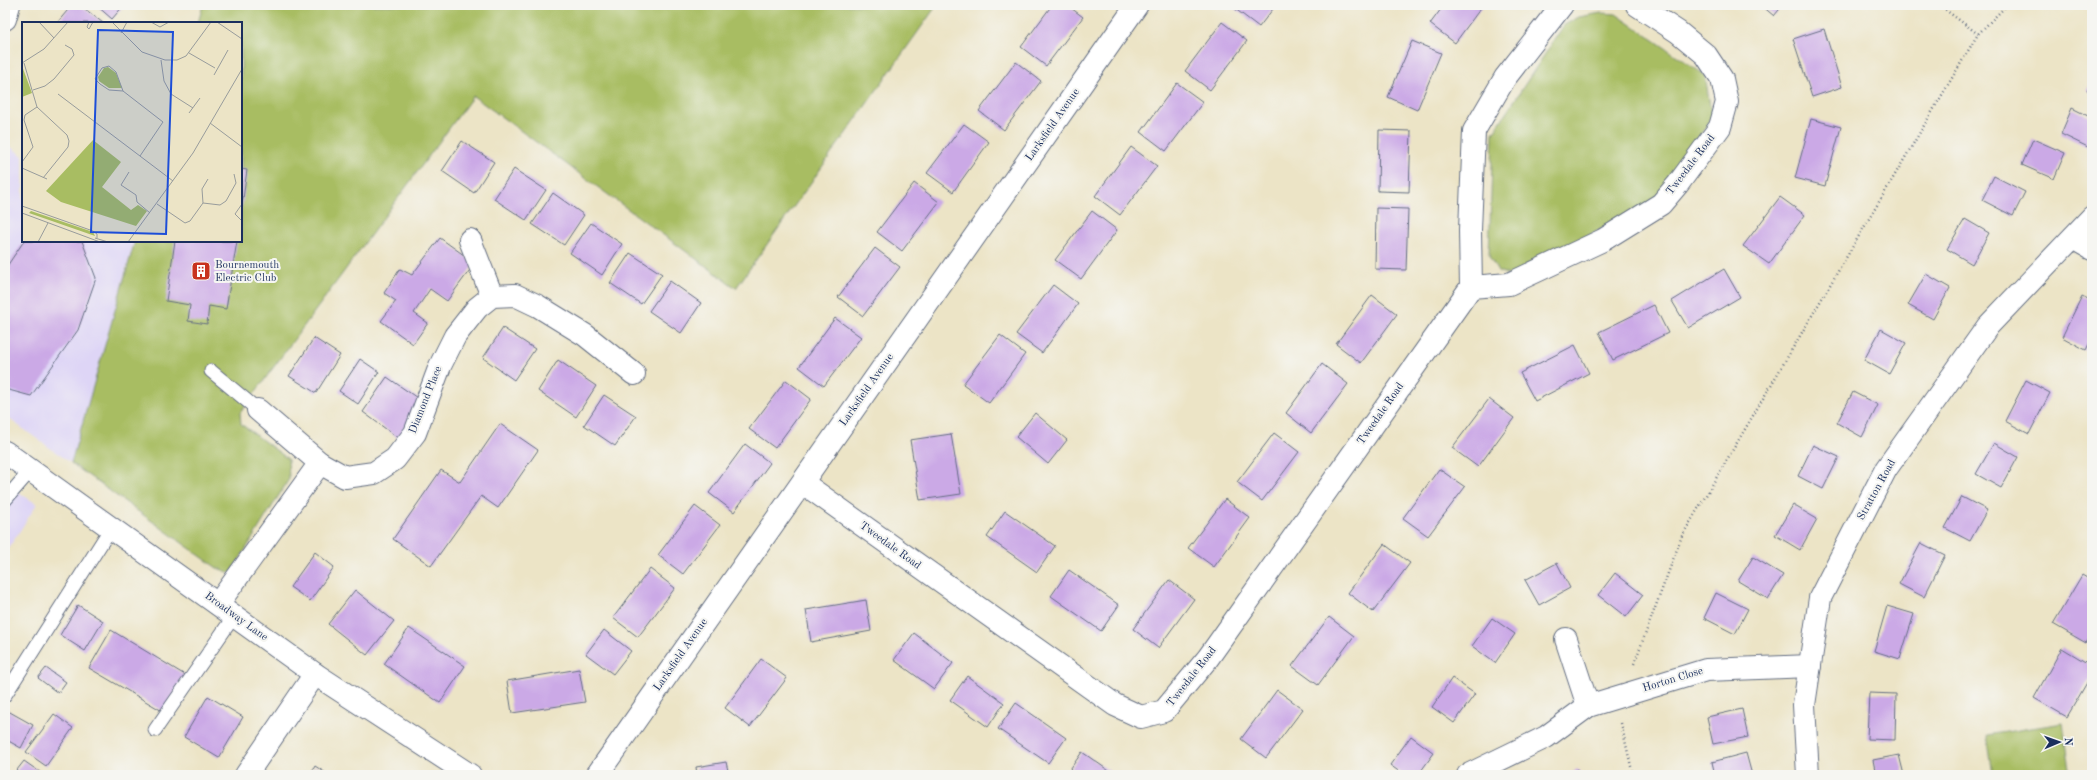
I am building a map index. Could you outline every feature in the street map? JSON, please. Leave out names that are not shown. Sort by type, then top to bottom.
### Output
[{"type":"street","points":[[5,19],[10,5]]},
{"type":"street","name":"Larksfield Avenue","points":[[597,775],[1137,5]]},
{"type":"street","points":[[1471,287],[1470,230],[1474,132],[1505,78],[1562,5]]},
{"type":"street","name":"Tweedale Road","points":[[803,483],[1115,705],[1141,717],[1164,711],[1208,658],[1471,287],[1509,284],[1603,240],[1661,204],[1678,184],[1720,127],[1726,102],[1722,79],[1706,55],[1678,32],[1637,5]]},
{"type":"street","name":"Stratton Road","points":[[1808,775],[1804,705],[1820,598],[1886,469],[1988,326],[2092,217]]},
{"type":"street","points":[[2073,238],[2092,249]]},
{"type":"street","points":[[470,240],[492,296],[516,295],[538,306],[585,335],[634,374]]},
{"type":"street","name":"Diamond Place","points":[[258,410],[320,463],[346,476],[374,473],[395,459],[415,432],[440,366],[455,336],[477,308],[492,296]]},
{"type":"street","name":"Broadway Lane","points":[[5,452],[315,674],[470,775]]},
{"type":"street","points":[[226,610],[320,463]]},
{"type":"street","points":[[1566,639],[1588,706]]},
{"type":"street","name":"Horton Close","points":[[1468,775],[1546,737],[1588,706],[1706,670],[1810,666]]},
{"type":"street","points":[[246,775],[315,674]]},
{"type":"lane","points":[[211,371],[258,410]]},
{"type":"lane","points":[[5,500],[30,471]]},
{"type":"lane","points":[[5,695],[111,528]]},
{"type":"lane","points":[[155,730],[226,610]]},
{"type":"path","points":[[1939,5],[1978,34]]},
{"type":"path","points":[[1633,775],[1615,698],[1638,656],[1682,536],[1978,34],[2007,5]]},
{"type":"shaded area","points":[[5,143],[22,155],[22,242],[134,242],[71,463],[5,416]]},
{"type":"shaded area","points":[[5,484],[37,504],[5,554]]},
{"type":"green space","points":[[203,5],[937,5],[736,288],[473,96],[240,413],[241,424],[288,459],[289,479],[231,573],[217,568],[71,463],[135,242],[242,242],[242,22],[198,22]]},
{"type":"green space","points":[[1601,13],[1616,14],[1705,75],[1712,118],[1655,201],[1512,276],[1498,271],[1489,256],[1493,133],[1564,25],[1579,17]]},
{"type":"green space","points":[[2063,723],[2071,775],[1993,775],[1987,735]]},
{"type":"building","points":[[72,5],[80,5],[102,22],[58,22]]},
{"type":"building","points":[[96,5],[124,5],[112,19]]},
{"type":"building","points":[[1052,5],[1067,5],[1083,17],[1046,66],[1021,47]]},
{"type":"building","points":[[1237,5],[1276,5],[1259,27],[1234,8]]},
{"type":"building","points":[[1444,5],[1483,5],[1455,43],[1430,24]]},
{"type":"building","points":[[1761,5],[1783,5],[1774,16]]},
{"type":"building","points":[[1222,22],[1247,41],[1210,90],[1185,71]]},
{"type":"building","points":[[1824,29],[1842,87],[1812,97],[1793,39]]},
{"type":"building","points":[[1412,41],[1441,53],[1417,110],[1388,97]]},
{"type":"building","points":[[1016,62],[1041,81],[1004,130],[979,111]]},
{"type":"building","points":[[2092,82],[2092,94],[2087,90]]},
{"type":"building","points":[[1177,83],[1203,102],[1166,151],[1141,132]]},
{"type":"building","points":[[2072,108],[2092,118],[2092,149],[2061,134]]},
{"type":"building","points":[[1811,119],[1841,127],[1825,186],[1795,178]]},
{"type":"building","points":[[964,124],[989,142],[953,192],[927,173]]},
{"type":"building","points":[[1379,130],[1411,131],[1409,192],[1378,191]]},
{"type":"building","points":[[2033,139],[2065,153],[2054,179],[2022,165]]},
{"type":"building","points":[[462,141],[494,162],[474,193],[442,171]]},
{"type":"building","points":[[1131,147],[1157,166],[1120,215],[1095,196]]},
{"type":"building","points":[[242,169],[247,170],[242,206]]},
{"type":"building","points":[[514,169],[546,190],[526,220],[494,199]]},
{"type":"building","points":[[1994,176],[2025,192],[2013,216],[1982,200]]},
{"type":"building","points":[[914,183],[939,202],[902,251],[877,232]]},
{"type":"building","points":[[553,193],[584,215],[564,245],[532,224]]},
{"type":"building","points":[[1780,197],[1805,215],[1769,264],[1743,246]]},
{"type":"building","points":[[1376,208],[1408,209],[1406,270],[1375,269]]},
{"type":"building","points":[[1092,211],[1117,230],[1081,279],[1055,260]]},
{"type":"building","points":[[1965,219],[1989,233],[1972,264],[1947,249]]},
{"type":"building","points":[[591,223],[622,244],[602,275],[570,253]]},
{"type":"building","points":[[440,238],[475,263],[447,301],[430,289],[414,313],[428,323],[413,344],[381,321],[396,301],[384,293],[400,269],[412,275]]},
{"type":"building","points":[[23,242],[82,242],[96,278],[78,330],[31,396],[5,389],[5,269]]},
{"type":"building","name":"Bournemouth Electric Club","points":[[175,242],[237,242],[226,309],[209,306],[207,324],[188,321],[190,305],[166,301]]},
{"type":"building","points":[[875,248],[900,267],[863,316],[838,297]]},
{"type":"building","points":[[630,253],[662,274],[641,304],[610,283]]},
{"type":"building","points":[[1724,269],[1740,297],[1688,328],[1672,301]]},
{"type":"building","points":[[1926,274],[1950,288],[1933,319],[1908,305]]},
{"type":"building","points":[[670,281],[701,303],[681,333],[649,311]]},
{"type":"building","points":[[1053,285],[1078,304],[1042,353],[1016,334]]},
{"type":"building","points":[[1372,295],[1397,314],[1361,363],[1336,344]]},
{"type":"building","points":[[2082,296],[2092,301],[2092,338],[2086,350],[2062,337]]},
{"type":"building","points":[[1654,305],[1668,333],[1613,360],[1599,332]]},
{"type":"building","points":[[835,318],[861,337],[824,386],[799,367]]},
{"type":"building","points":[[503,328],[535,349],[514,380],[483,358]]},
{"type":"building","points":[[1881,329],[1906,343],[1889,374],[1864,360]]},
{"type":"building","points":[[1000,335],[1025,354],[989,403],[963,384]]},
{"type":"building","points":[[314,338],[340,355],[316,393],[289,376]]},
{"type":"building","points":[[1575,345],[1589,373],[1535,401],[1520,373]]},
{"type":"building","points":[[360,359],[379,372],[358,404],[339,391]]},
{"type":"building","points":[[558,360],[596,386],[576,417],[538,391]]},
{"type":"building","points":[[1322,364],[1348,384],[1311,433],[1286,413]]},
{"type":"building","points":[[387,377],[423,402],[398,438],[363,412]]},
{"type":"building","points":[[786,380],[811,399],[775,448],[749,429]]},
{"type":"building","points":[[2026,380],[2050,393],[2029,434],[2005,421]]},
{"type":"building","points":[[1853,392],[1878,405],[1862,437],[1837,423]]},
{"type":"building","points":[[604,395],[636,416],[615,446],[584,425]]},
{"type":"building","points":[[1489,399],[1514,418],[1478,467],[1452,448]]},
{"type":"building","points":[[1035,413],[1067,440],[1048,464],[1016,437]]},
{"type":"building","points":[[500,424],[538,450],[498,508],[481,496],[431,566],[393,539],[441,470],[460,482]]},
{"type":"building","points":[[1274,433],[1299,452],[1262,501],[1237,482]]},
{"type":"building","points":[[951,434],[961,494],[920,500],[910,440]]},
{"type":"building","points":[[1994,443],[2018,457],[2001,488],[1976,474]]},
{"type":"building","points":[[745,444],[770,463],[734,512],[709,493]]},
{"type":"building","points":[[1813,445],[1839,457],[1823,489],[1798,476]]},
{"type":"building","points":[[1439,469],[1465,487],[1428,536],[1403,518]]},
{"type":"building","points":[[1962,497],[1987,510],[1970,541],[1945,528]]},
{"type":"building","points":[[1225,499],[1250,518],[1214,567],[1188,548]]},
{"type":"building","points":[[1793,505],[1817,519],[1800,550],[1775,535]]},
{"type":"building","points":[[695,506],[720,525],[683,574],[658,555]]},
{"type":"building","points":[[1005,511],[1055,546],[1037,572],[987,537]]},
{"type":"building","points":[[1921,543],[1945,555],[1924,597],[1899,584]]},
{"type":"building","points":[[1384,544],[1410,563],[1373,612],[1348,593]]},
{"type":"building","points":[[315,552],[334,567],[310,601],[290,587]]},
{"type":"building","points":[[1753,557],[1783,575],[1768,599],[1738,581]]},
{"type":"building","points":[[1557,563],[1570,588],[1539,605],[1525,580]]},
{"type":"building","points":[[650,569],[675,588],[638,637],[613,618]]},
{"type":"building","points":[[1069,570],[1119,605],[1101,631],[1051,596]]},
{"type":"building","points":[[1615,573],[1643,595],[1626,617],[1598,595]]},
{"type":"building","points":[[2082,575],[2092,581],[2092,634],[2086,643],[2053,624]]},
{"type":"building","points":[[1169,580],[1194,599],[1158,648],[1133,629]]},
{"type":"building","points":[[355,590],[394,621],[367,655],[328,624]]},
{"type":"building","points":[[1716,593],[1748,609],[1735,634],[1704,618]]},
{"type":"building","points":[[866,600],[871,631],[811,642],[806,610]]},
{"type":"building","points":[[78,605],[103,621],[85,651],[60,635]]},
{"type":"building","points":[[1887,606],[1914,614],[1900,659],[1874,651]]},
{"type":"building","points":[[1329,617],[1354,636],[1318,685],[1292,666]]},
{"type":"building","points":[[1492,618],[1515,634],[1495,663],[1472,646]]},
{"type":"building","points":[[409,628],[465,666],[440,703],[384,664]]},
{"type":"building","points":[[111,630],[185,675],[164,712],[89,668]]},
{"type":"building","points":[[604,630],[631,651],[613,674],[586,654]]},
{"type":"building","points":[[914,633],[953,663],[934,689],[894,660]]},
{"type":"building","points":[[2062,648],[2092,666],[2092,674],[2067,717],[2034,698]]},
{"type":"building","points":[[761,659],[787,678],[750,727],[725,708]]},
{"type":"building","points":[[46,668],[66,682],[58,693],[38,678]]},
{"type":"building","points":[[579,669],[585,702],[512,713],[507,681]]},
{"type":"building","points":[[967,676],[1004,703],[988,727],[950,700]]},
{"type":"building","points":[[1452,678],[1475,694],[1454,723],[1432,707]]},
{"type":"building","points":[[1277,690],[1303,709],[1266,758],[1241,739]]},
{"type":"building","points":[[1869,693],[1896,694],[1895,740],[1867,739]]},
{"type":"building","points":[[208,696],[243,717],[219,758],[184,737]]},
{"type":"building","points":[[1016,703],[1066,738],[1048,763],[998,729]]},
{"type":"building","points":[[1742,709],[1748,737],[1713,744],[1707,717]]},
{"type":"building","points":[[8,711],[33,725],[21,748],[5,739],[5,716]]},
{"type":"building","points":[[54,714],[73,728],[46,766],[26,752]]},
{"type":"building","points":[[1411,736],[1434,753],[1418,775],[1404,775],[1390,765]]},
{"type":"building","points":[[1082,752],[1115,775],[1066,775]]},
{"type":"building","points":[[1746,753],[1752,775],[1715,775],[1712,762]]},
{"type":"building","points":[[1899,755],[1904,775],[1876,775],[1873,760]]},
{"type":"building","points":[[24,761],[44,775],[13,775]]},
{"type":"building","points":[[726,762],[729,775],[697,775],[696,767]]},
{"type":"building","points":[[315,766],[329,775],[310,775]]},
{"type":"building","points":[[1577,769],[1582,775],[1570,775]]},
{"type":"place","name":"Bournemouth Electric Club","points":[[201,271]]}]
